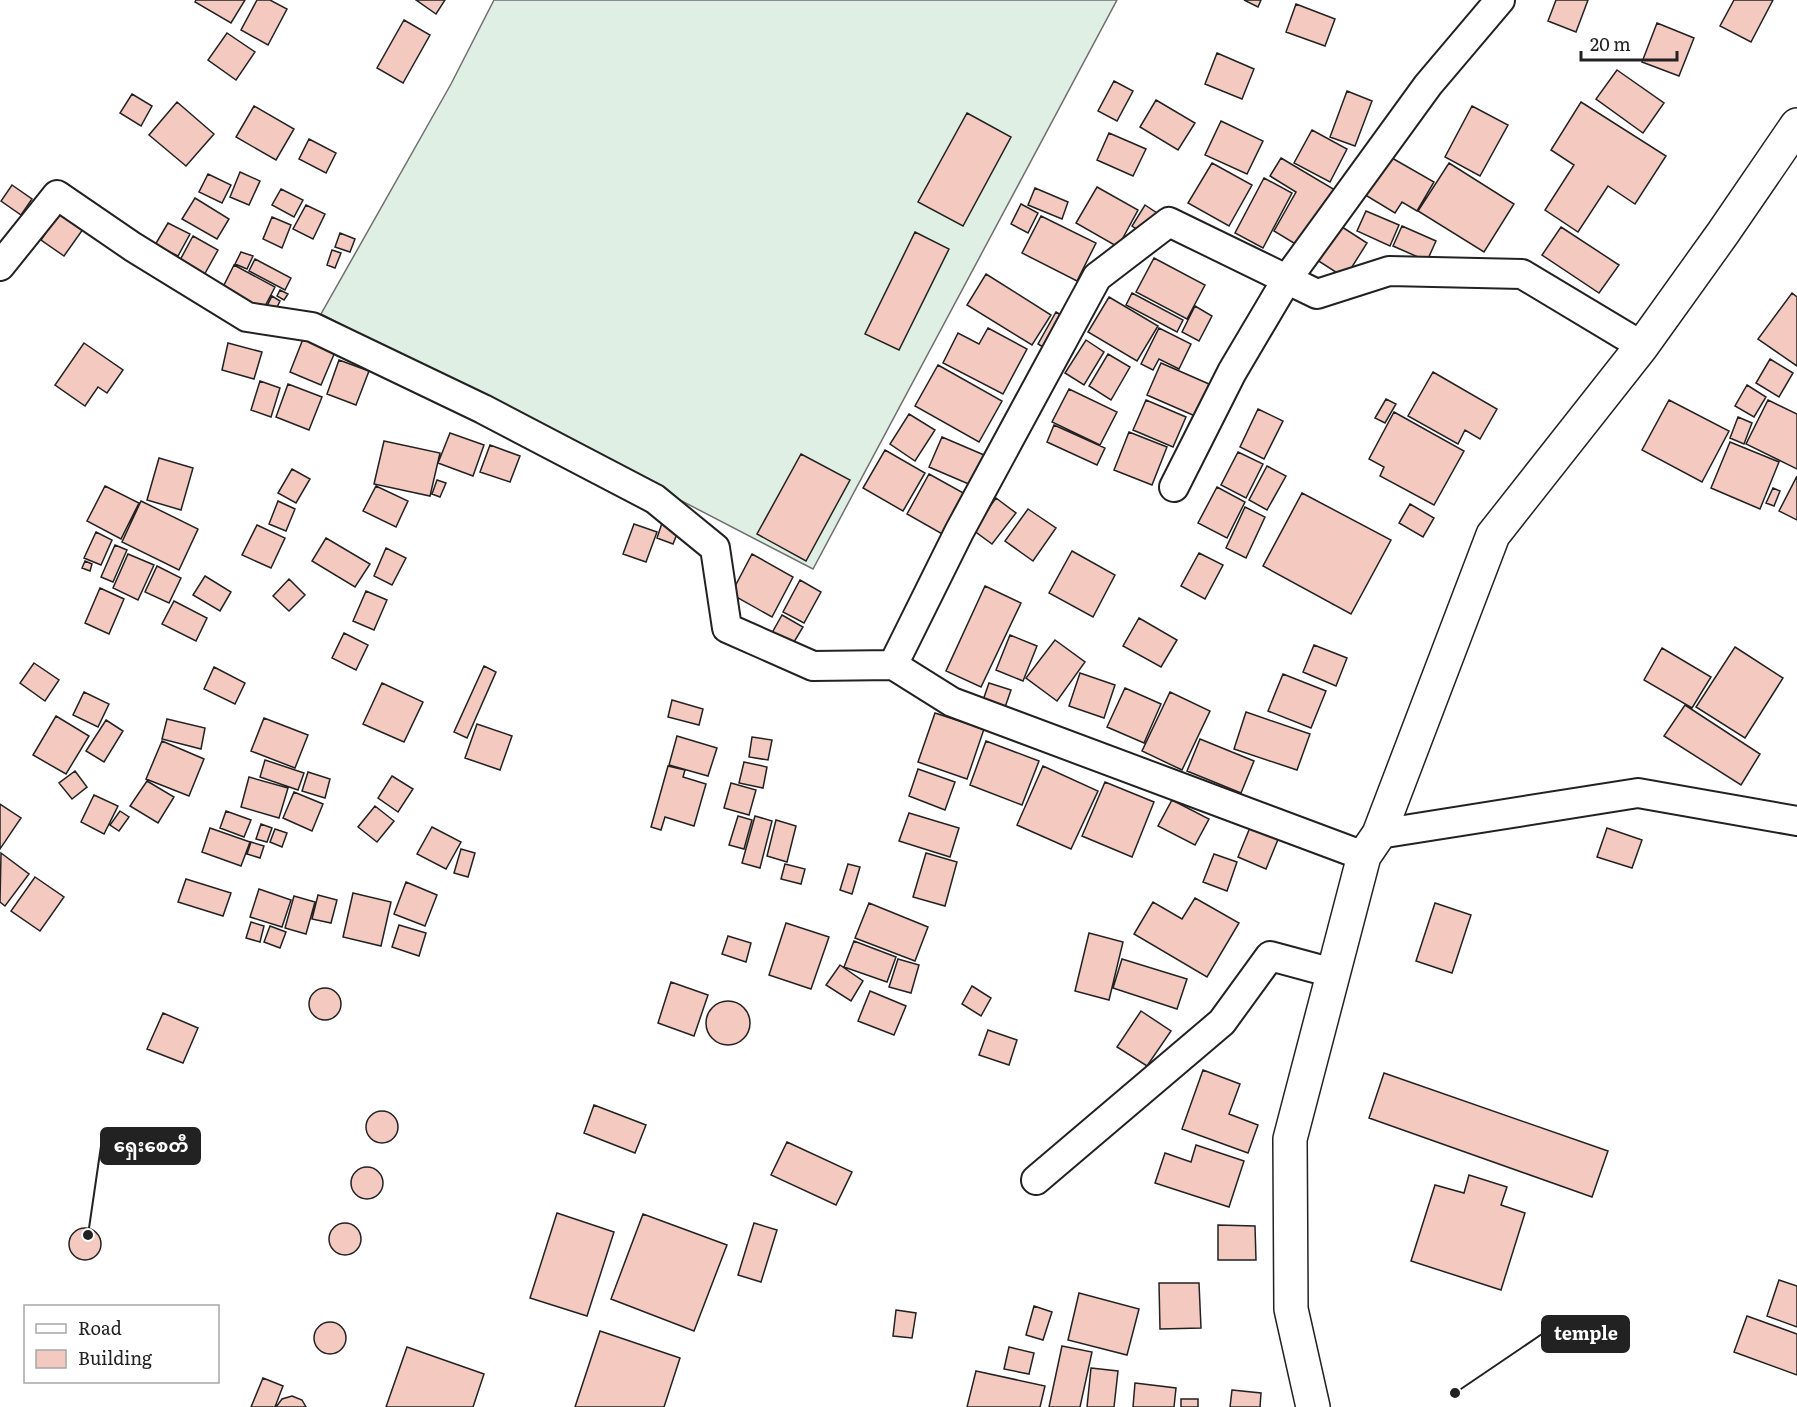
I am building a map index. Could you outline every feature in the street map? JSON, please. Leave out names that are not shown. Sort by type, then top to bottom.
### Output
[{"type":"street","points":[[1174,487],[1232,372],[1287,279],[1428,85],[1500,0]]},
{"type":"street","points":[[1313,1407],[1291,1309],[1290,1139],[1333,973],[1371,845],[1493,535],[1642,346],[1724,233],[1797,124]]},
{"type":"street","points":[[0,266],[57,195],[133,247],[247,317],[312,327],[483,410],[655,499],[715,548],[727,628],[813,666],[893,665],[952,702],[1371,845],[1638,793],[1797,821]]},
{"type":"street","points":[[893,665],[959,532],[1098,277],[1168,222],[1317,294],[1389,271],[1522,274],[1642,346]]},
{"type":"street","points":[[1036,1180],[1222,1022],[1270,956],[1333,973]]},
{"type":"green space","points":[[494,0],[1117,0],[813,569],[321,314],[451,84]]},
{"type":"building","points":[[196,0],[245,0],[231,23],[195,2]]},
{"type":"building","points":[[257,0],[270,0],[287,9],[268,45],[241,30]]},
{"type":"building","points":[[416,0],[445,0],[436,14]]},
{"type":"building","points":[[1244,0],[1261,0],[1258,7]]},
{"type":"building","points":[[1556,0],[1588,0],[1576,32],[1548,21]]},
{"type":"building","points":[[1734,0],[1773,0],[1751,42],[1720,26]]},
{"type":"building","points":[[1296,4],[1335,19],[1325,46],[1286,32]]},
{"type":"building","points":[[404,20],[430,35],[403,83],[377,68]]},
{"type":"building","points":[[1657,23],[1694,38],[1679,76],[1642,62]]},
{"type":"building","points":[[227,33],[255,52],[236,80],[208,60]]},
{"type":"building","points":[[1217,53],[1254,69],[1242,99],[1205,84]]},
{"type":"building","points":[[1617,70],[1664,103],[1643,133],[1596,99]]},
{"type":"building","points":[[1114,81],[1133,91],[1117,121],[1098,111]]},
{"type":"building","points":[[1347,91],[1372,101],[1355,146],[1330,137]]},
{"type":"building","points":[[132,94],[152,106],[141,126],[120,113]]},
{"type":"building","points":[[1156,100],[1195,123],[1178,150],[1140,127]]},
{"type":"building","points":[[177,102],[214,134],[186,166],[149,135]]},
{"type":"building","points":[[1581,102],[1666,156],[1635,204],[1608,186],[1578,232],[1545,210],[1574,165],[1551,150]]},
{"type":"building","points":[[254,106],[294,129],[276,160],[236,137]]},
{"type":"building","points":[[1472,106],[1508,125],[1480,176],[1445,157]]},
{"type":"building","points":[[967,113],[1011,137],[963,226],[918,202]]},
{"type":"building","points":[[1221,121],[1263,141],[1247,174],[1205,155]]},
{"type":"building","points":[[1312,130],[1347,149],[1330,182],[1294,163]]},
{"type":"building","points":[[1109,133],[1146,149],[1133,176],[1097,160]]},
{"type":"building","points":[[309,139],[336,153],[326,173],[299,159]]},
{"type":"building","points":[[1385,154],[1434,182],[1417,211],[1402,202],[1395,213],[1362,193]]},
{"type":"building","points":[[1281,158],[1335,190],[1302,248],[1274,231],[1296,192],[1270,176]]},
{"type":"building","points":[[1212,163],[1252,185],[1229,226],[1188,203]]},
{"type":"building","points":[[1449,163],[1514,204],[1484,252],[1418,211]]},
{"type":"building","points":[[240,172],[260,181],[249,205],[230,197]]},
{"type":"building","points":[[208,174],[231,185],[222,203],[199,192]]},
{"type":"building","points":[[1264,178],[1292,193],[1263,248],[1235,233]]},
{"type":"building","points":[[12,185],[32,199],[21,215],[1,201]]},
{"type":"building","points":[[1097,187],[1138,210],[1118,247],[1076,223]]},
{"type":"building","points":[[1035,188],[1068,202],[1062,219],[1028,205]]},
{"type":"building","points":[[281,189],[303,200],[294,217],[272,205]]},
{"type":"building","points":[[195,198],[229,219],[217,239],[182,219]]},
{"type":"building","points":[[1021,204],[1038,213],[1028,233],[1011,224]]},
{"type":"building","points":[[306,205],[325,214],[313,239],[293,229]]},
{"type":"building","points":[[1145,205],[1160,215],[1147,236],[1132,226]]},
{"type":"building","points":[[62,209],[86,225],[64,256],[41,240]]},
{"type":"building","points":[[1366,211],[1399,225],[1390,246],[1357,231]]},
{"type":"building","points":[[1041,216],[1096,243],[1077,281],[1022,253]]},
{"type":"building","points":[[272,217],[291,225],[282,248],[263,239]]},
{"type":"building","points":[[168,223],[190,234],[178,256],[155,245]]},
{"type":"building","points":[[1339,225],[1367,243],[1345,278],[1317,260]]},
{"type":"building","points":[[1402,226],[1436,241],[1427,261],[1393,246]]},
{"type":"building","points":[[1561,227],[1619,265],[1599,293],[1542,255]]},
{"type":"building","points":[[915,232],[949,249],[899,350],[865,334]]},
{"type":"building","points":[[340,233],[355,239],[350,252],[335,247]]},
{"type":"building","points":[[193,236],[218,250],[203,277],[179,262]]},
{"type":"building","points":[[332,250],[341,253],[335,268],[327,265]]},
{"type":"building","points":[[241,252],[253,256],[247,269],[235,264]]},
{"type":"building","points":[[1154,258],[1205,285],[1187,319],[1136,292]]},
{"type":"building","points":[[255,259],[291,278],[285,290],[249,271]]},
{"type":"building","points":[[234,265],[275,287],[263,310],[222,289]]},
{"type":"building","points":[[986,274],[1051,315],[1032,345],[967,305]]},
{"type":"building","points":[[280,290],[288,294],[284,300],[277,296]]},
{"type":"building","points":[[1132,293],[1183,320],[1177,332],[1126,305]]},
{"type":"building","points":[[1792,293],[1797,297],[1797,366],[1758,339]]},
{"type":"building","points":[[272,296],[280,301],[274,313],[266,308]]},
{"type":"building","points":[[1109,297],[1158,326],[1137,361],[1088,332]]},
{"type":"building","points":[[1195,306],[1212,316],[1199,341],[1182,332]]},
{"type":"building","points":[[1056,312],[1071,321],[1053,353],[1038,344]]},
{"type":"building","points":[[988,328],[1027,349],[1003,394],[943,363],[958,333],[979,344]]},
{"type":"building","points":[[1159,328],[1191,344],[1179,369],[1159,359],[1153,370],[1141,364]]},
{"type":"building","points":[[303,339],[335,352],[321,385],[290,372]]},
{"type":"building","points":[[1086,340],[1104,352],[1084,385],[1065,373]]},
{"type":"building","points":[[84,343],[123,370],[107,393],[98,387],[85,406],[55,385]]},
{"type":"building","points":[[228,343],[262,352],[254,379],[222,370]]},
{"type":"building","points":[[1108,354],[1130,367],[1111,400],[1089,386]]},
{"type":"building","points":[[1770,359],[1793,373],[1779,397],[1756,383]]},
{"type":"building","points":[[339,360],[369,371],[356,405],[327,394]]},
{"type":"building","points":[[1161,363],[1209,384],[1195,416],[1147,395]]},
{"type":"building","points":[[938,365],[1002,401],[979,442],[915,406]]},
{"type":"building","points":[[1433,372],[1497,409],[1480,439],[1465,430],[1458,444],[1408,416]]},
{"type":"building","points":[[260,381],[280,388],[271,417],[251,410]]},
{"type":"building","points":[[288,384],[322,397],[309,430],[276,417]]},
{"type":"building","points":[[1747,385],[1766,397],[1754,417],[1735,406]]},
{"type":"building","points":[[1069,389],[1117,412],[1100,445],[1052,422]]},
{"type":"building","points":[[1386,399],[1396,404],[1385,423],[1375,418]]},
{"type":"building","points":[[1146,400],[1186,417],[1173,447],[1133,430]]},
{"type":"building","points":[[1669,400],[1729,431],[1702,482],[1642,450]]},
{"type":"building","points":[[1768,400],[1797,414],[1797,469],[1746,444]]},
{"type":"building","points":[[1258,409],[1283,421],[1264,459],[1240,447]]},
{"type":"building","points":[[1394,412],[1464,451],[1434,505],[1380,476],[1384,467],[1369,459]]},
{"type":"building","points":[[909,414],[935,430],[915,461],[890,444]]},
{"type":"building","points":[[1738,417],[1752,423],[1744,444],[1730,438]]},
{"type":"building","points":[[1054,425],[1105,448],[1097,465],[1047,442]]},
{"type":"building","points":[[1129,432],[1167,447],[1152,485],[1114,470]]},
{"type":"building","points":[[450,433],[484,445],[473,476],[438,463]]},
{"type":"building","points":[[942,437],[991,458],[978,488],[929,467]]},
{"type":"building","points":[[384,441],[440,453],[430,496],[374,484]]},
{"type":"building","points":[[1730,442],[1779,462],[1760,509],[1711,488]]},
{"type":"building","points":[[490,445],[520,456],[510,482],[480,472]]},
{"type":"building","points":[[885,450],[925,473],[903,511],[863,488]]},
{"type":"building","points":[[1238,452],[1263,464],[1246,498],[1221,485]]},
{"type":"building","points":[[801,454],[850,480],[806,561],[757,534]]},
{"type":"building","points":[[159,458],[193,468],[181,510],[147,500]]},
{"type":"building","points":[[1267,466],[1286,476],[1267,510],[1249,500]]},
{"type":"building","points":[[292,469],[310,479],[296,503],[278,493]]},
{"type":"building","points":[[929,474],[967,495],[944,535],[907,514]]},
{"type":"building","points":[[1797,476],[1797,520],[1779,511]]},
{"type":"building","points":[[437,480],[446,483],[440,497],[432,494]]},
{"type":"building","points":[[105,486],[139,503],[121,539],[87,521]]},
{"type":"building","points":[[376,486],[408,501],[396,527],[363,511]]},
{"type":"building","points":[[1217,487],[1245,502],[1227,538],[1198,523]]},
{"type":"building","points":[[1773,488],[1780,491],[1774,506],[1766,503]]},
{"type":"building","points":[[1302,493],[1391,540],[1351,614],[1263,566]]},
{"type":"building","points":[[996,498],[1016,513],[992,544],[973,530]]},
{"type":"building","points":[[141,501],[198,529],[179,570],[122,542]]},
{"type":"building","points":[[278,501],[295,509],[286,531],[269,524]]},
{"type":"building","points":[[1410,504],[1434,518],[1423,537],[1399,523]]},
{"type":"building","points":[[1245,507],[1265,517],[1246,558],[1226,548]]},
{"type":"building","points":[[1028,509],[1056,528],[1033,561],[1005,541]]},
{"type":"building","points":[[662,523],[679,529],[673,544],[657,538]]},
{"type":"building","points":[[634,524],[657,532],[646,562],[623,554]]},
{"type":"building","points":[[257,525],[285,538],[271,568],[242,555]]},
{"type":"building","points":[[96,532],[112,540],[101,565],[84,558]]},
{"type":"building","points":[[326,538],[370,564],[355,587],[312,561]]},
{"type":"building","points":[[115,545],[127,550],[113,582],[101,577]]},
{"type":"building","points":[[386,548],[406,558],[392,585],[374,576]]},
{"type":"building","points":[[1072,551],[1115,575],[1093,617],[1049,593]]},
{"type":"building","points":[[1199,553],[1223,565],[1205,599],[1181,586]]},
{"type":"building","points":[[128,554],[154,565],[138,600],[113,588]]},
{"type":"building","points":[[752,554],[793,577],[772,617],[731,594]]},
{"type":"building","points":[[85,561],[92,564],[90,571],[82,568]]},
{"type":"building","points":[[157,566],[181,578],[169,603],[145,592]]},
{"type":"building","points":[[205,576],[231,592],[220,611],[193,595]]},
{"type":"building","points":[[289,579],[305,595],[289,611],[273,596]]},
{"type":"building","points":[[800,580],[821,592],[804,623],[783,612]]},
{"type":"building","points":[[985,586],[1021,603],[981,687],[946,671]]},
{"type":"building","points":[[100,588],[124,599],[109,634],[85,623]]},
{"type":"building","points":[[366,591],[387,600],[374,630],[353,621]]},
{"type":"building","points":[[174,601],[207,618],[196,641],[162,624]]},
{"type":"building","points":[[782,615],[803,627],[788,652],[768,640]]},
{"type":"building","points":[[1139,618],[1177,640],[1161,667],[1123,646]]},
{"type":"building","points":[[344,633],[368,645],[356,670],[332,658]]},
{"type":"building","points":[[1010,635],[1037,646],[1023,681],[996,670]]},
{"type":"building","points":[[1055,640],[1085,662],[1057,701],[1026,678]]},
{"type":"building","points":[[1314,645],[1347,658],[1336,686],[1303,672]]},
{"type":"building","points":[[1735,647],[1783,678],[1745,738],[1696,707]]},
{"type":"building","points":[[1662,648],[1711,677],[1692,708],[1644,680]]},
{"type":"building","points":[[34,663],[59,680],[45,701],[20,683]]},
{"type":"building","points":[[484,666],[496,672],[467,738],[454,732]]},
{"type":"building","points":[[214,667],[245,683],[235,704],[204,689]]},
{"type":"building","points":[[1080,673],[1115,685],[1104,718],[1069,706]]},
{"type":"building","points":[[1283,674],[1326,691],[1311,728],[1268,711]]},
{"type":"building","points":[[382,683],[423,702],[404,742],[363,724]]},
{"type":"building","points":[[989,683],[1011,690],[1003,713],[981,706]]},
{"type":"building","points":[[1125,688],[1161,704],[1144,743],[1107,727]]},
{"type":"building","points":[[84,692],[109,704],[98,727],[73,715]]},
{"type":"building","points":[[1170,692],[1210,711],[1182,770],[1142,751]]},
{"type":"building","points":[[672,700],[703,709],[699,725],[668,717]]},
{"type":"building","points":[[1685,705],[1760,754],[1741,785],[1664,736]]},
{"type":"building","points":[[1246,712],[1310,734],[1297,770],[1234,749]]},
{"type":"building","points":[[935,713],[984,729],[967,779],[918,762]]},
{"type":"building","points":[[56,716],[89,736],[66,774],[33,755]]},
{"type":"building","points":[[264,718],[308,735],[295,768],[251,751]]},
{"type":"building","points":[[167,719],[205,728],[201,749],[162,739]]},
{"type":"building","points":[[106,720],[123,731],[104,762],[86,751]]},
{"type":"building","points":[[477,724],[512,736],[500,770],[465,758]]},
{"type":"building","points":[[677,736],[717,748],[708,776],[669,765]]},
{"type":"building","points":[[752,737],[772,740],[768,760],[749,757]]},
{"type":"building","points":[[1200,739],[1254,761],[1241,793],[1187,771]]},
{"type":"building","points":[[162,741],[204,759],[189,796],[146,779]]},
{"type":"building","points":[[986,741],[1039,761],[1022,805],[970,785]]},
{"type":"building","points":[[265,760],[304,773],[298,790],[260,777]]},
{"type":"building","points":[[744,762],[767,767],[763,788],[739,783]]},
{"type":"building","points":[[668,766],[685,770],[683,777],[706,784],[694,826],[665,817],[661,830],[651,827]]},
{"type":"building","points":[[1043,766],[1098,791],[1071,849],[1017,825]]},
{"type":"building","points":[[918,769],[955,782],[945,810],[909,796]]},
{"type":"building","points":[[75,771],[87,787],[72,799],[59,783]]},
{"type":"building","points":[[308,772],[330,779],[325,798],[302,791]]},
{"type":"building","points":[[392,776],[413,789],[398,812],[378,798]]},
{"type":"building","points":[[249,777],[288,788],[279,818],[241,807]]},
{"type":"building","points":[[147,781],[174,797],[158,823],[130,806]]},
{"type":"building","points":[[1105,782],[1154,802],[1132,857],[1082,836]]},
{"type":"building","points":[[731,783],[756,790],[749,815],[724,808]]},
{"type":"building","points":[[294,792],[323,804],[312,831],[283,818]]},
{"type":"building","points":[[94,795],[118,806],[104,834],[81,822]]},
{"type":"building","points":[[1172,800],[1209,819],[1195,845],[1158,826]]},
{"type":"building","points":[[0,804],[21,818],[0,849]]},
{"type":"building","points":[[375,806],[394,821],[377,842],[358,827]]},
{"type":"building","points":[[120,811],[129,817],[119,831],[110,825]]},
{"type":"building","points":[[226,811],[251,820],[244,837],[220,828]]},
{"type":"building","points":[[909,813],[959,828],[950,857],[899,841]]},
{"type":"building","points":[[738,816],[752,820],[744,849],[729,845]]},
{"type":"building","points":[[755,816],[772,821],[760,868],[742,863]]},
{"type":"building","points":[[776,820],[796,826],[787,862],[767,856]]},
{"type":"building","points":[[261,824],[272,828],[267,842],[256,839]]},
{"type":"building","points":[[1251,825],[1279,837],[1266,869],[1238,857]]},
{"type":"building","points":[[432,827],[461,842],[446,869],[417,854]]},
{"type":"building","points":[[210,828],[250,842],[241,866],[202,852]]},
{"type":"building","points":[[1607,828],[1642,840],[1632,868],[1597,857]]},
{"type":"building","points":[[275,829],[287,833],[282,847],[270,842]]},
{"type":"building","points":[[251,842],[264,846],[260,858],[247,854]]},
{"type":"building","points":[[461,849],[475,853],[468,877],[454,873]]},
{"type":"building","points":[[1,853],[29,874],[5,906],[0,902]]},
{"type":"building","points":[[926,853],[957,862],[945,906],[913,897]]},
{"type":"building","points":[[1214,854],[1237,862],[1227,891],[1203,882]]},
{"type":"building","points":[[785,864],[805,869],[801,884],[781,879]]},
{"type":"building","points":[[848,864],[860,867],[852,894],[840,890]]},
{"type":"building","points":[[35,877],[64,897],[40,931],[11,911]]},
{"type":"building","points":[[186,879],[231,893],[223,916],[178,902]]},
{"type":"building","points":[[406,882],[437,895],[425,926],[394,914]]},
{"type":"building","points":[[259,889],[291,900],[282,927],[250,917]]},
{"type":"building","points":[[353,893],[391,902],[381,946],[343,937]]},
{"type":"building","points":[[318,895],[337,900],[331,923],[312,919]]},
{"type":"building","points":[[294,896],[315,902],[306,934],[285,928]]},
{"type":"building","points":[[1195,898],[1239,923],[1207,977],[1134,934],[1153,902],[1182,919]]},
{"type":"building","points":[[869,903],[928,927],[915,961],[855,938]]},
{"type":"building","points":[[1435,903],[1471,915],[1452,973],[1416,961]]},
{"type":"building","points":[[251,922],[264,926],[260,942],[246,938]]},
{"type":"building","points":[[786,923],[829,937],[811,989],[769,975]]},
{"type":"building","points":[[399,925],[426,933],[419,956],[392,947]]},
{"type":"building","points":[[270,926],[286,932],[280,948],[264,942]]},
{"type":"building","points":[[1089,933],[1123,942],[1109,1000],[1075,991]]},
{"type":"building","points":[[728,936],[751,943],[746,962],[722,954]]},
{"type":"building","points":[[854,941],[896,957],[887,982],[844,967]]},
{"type":"building","points":[[898,959],[919,965],[911,993],[889,987]]},
{"type":"building","points":[[1122,959],[1187,979],[1177,1009],[1113,988]]},
{"type":"building","points":[[840,965],[863,981],[851,1001],[826,985]]},
{"type":"building","points":[[671,982],[708,995],[694,1036],[658,1023]]},
{"type":"building","points":[[972,986],[991,998],[981,1016],[962,1004]]},
{"type":"building","points":[[325,988],[336,993],[341,1004],[336,1015],[325,1020],[314,1015],[309,1004],[314,993]]},
{"type":"building","points":[[870,991],[906,1006],[894,1035],[858,1021]]},
{"type":"building","points":[[728,1001],[737,1002],[744,1007],[749,1014],[749,1032],[744,1039],[737,1044],[728,1045],[719,1044],[712,1039],[707,1032],[706,1023],[707,1014],[712,1007],[719,1002]]},
{"type":"building","points":[[1141,1011],[1171,1031],[1147,1066],[1117,1047]]},
{"type":"building","points":[[163,1013],[198,1028],[183,1063],[147,1049]]},
{"type":"building","points":[[988,1030],[1017,1040],[1009,1065],[979,1055]]},
{"type":"building","points":[[1203,1070],[1240,1084],[1229,1114],[1258,1125],[1248,1153],[1182,1129]]},
{"type":"building","points":[[1384,1073],[1608,1151],[1592,1197],[1369,1118]]},
{"type":"building","points":[[594,1105],[646,1125],[635,1153],[584,1133]]},
{"type":"building","points":[[382,1111],[393,1116],[398,1127],[393,1138],[382,1143],[371,1138],[366,1127],[371,1116]]},
{"type":"building","points":[[787,1142],[852,1172],[836,1205],[771,1175]]},
{"type":"building","points":[[1196,1145],[1244,1161],[1229,1207],[1155,1183],[1165,1153],[1191,1162]]},
{"type":"building","points":[[367,1167],[378,1172],[383,1183],[378,1194],[367,1199],[356,1194],[351,1183],[356,1172]]},
{"type":"building","points":[[1469,1175],[1507,1187],[1501,1205],[1525,1213],[1501,1290],[1411,1261],[1435,1185],[1464,1193]]},
{"type":"building","points":[[557,1213],[614,1232],[587,1316],[530,1298]]},
{"type":"building","points":[[643,1214],[727,1245],[694,1331],[611,1299]]},
{"type":"building","points":[[345,1223],[356,1228],[361,1239],[356,1250],[345,1255],[334,1250],[329,1239],[334,1228]]},
{"type":"building","points":[[754,1223],[777,1230],[761,1282],[738,1275]]},
{"type":"building","points":[[1218,1225],[1255,1226],[1256,1260],[1218,1260]]},
{"type":"building","points":[[85,1228],[96,1233],[101,1244],[96,1255],[85,1260],[74,1255],[69,1244],[74,1233]]},
{"type":"building","points":[[1779,1280],[1797,1286],[1797,1327],[1767,1316]]},
{"type":"building","points":[[1159,1283],[1199,1283],[1201,1328],[1160,1329]]},
{"type":"building","points":[[1079,1293],[1139,1309],[1127,1355],[1068,1340]]},
{"type":"building","points":[[1034,1306],[1052,1312],[1043,1340],[1026,1335]]},
{"type":"building","points":[[896,1310],[916,1313],[912,1338],[893,1336]]},
{"type":"building","points":[[1747,1316],[1797,1334],[1797,1375],[1734,1352]]},
{"type":"building","points":[[330,1322],[341,1327],[346,1338],[341,1349],[330,1354],[319,1349],[314,1338],[319,1327]]},
{"type":"building","points":[[600,1331],[680,1358],[664,1407],[575,1407]]},
{"type":"building","points":[[1062,1346],[1092,1352],[1080,1407],[1049,1407]]},
{"type":"building","points":[[407,1347],[484,1374],[473,1407],[386,1407]]},
{"type":"building","points":[[1009,1347],[1034,1353],[1029,1374],[1004,1369]]},
{"type":"building","points":[[1091,1368],[1118,1371],[1114,1407],[1087,1407]]},
{"type":"building","points":[[976,1371],[1045,1386],[1040,1407],[967,1407]]},
{"type":"building","points":[[263,1378],[283,1386],[275,1407],[251,1407]]},
{"type":"building","points":[[1135,1383],[1176,1388],[1174,1407],[1133,1407]]},
{"type":"building","points":[[1232,1390],[1261,1393],[1260,1407],[1230,1407]]},
{"type":"building","points":[[292,1396],[302,1400],[306,1407],[276,1407],[282,1399]]},
{"type":"building","points":[[1181,1399],[1198,1399],[1198,1407],[1181,1407]]},
{"type":"place","name":"ရှေးစေတီ","points":[[88,1235]]},
{"type":"place","name":"temple","points":[[1455,1393]]}]
